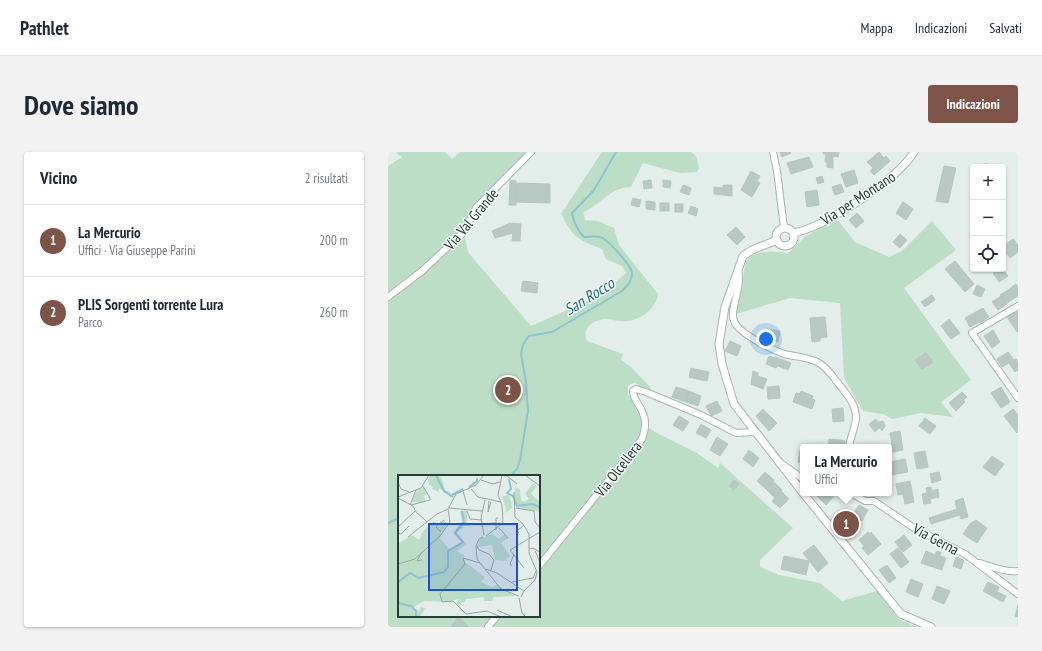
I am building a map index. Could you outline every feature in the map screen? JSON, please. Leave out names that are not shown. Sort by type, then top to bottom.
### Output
[{"type":"street","name":"Via Val Grande","points":[[388,297],[422,270],[464,232],[476,208],[531,152]]},
{"type":"street","points":[[773,152],[778,171],[784,228]]},
{"type":"street","name":"Via per Montano","points":[[794,234],[805,231],[826,220],[878,187],[899,170],[914,152]]},
{"type":"street","points":[[784,228],[788,228],[794,234],[793,241],[787,246],[779,243],[777,240],[778,232],[784,228]]},
{"type":"street","points":[[777,240],[752,250],[743,256],[737,269],[722,320],[719,344],[722,364],[734,404],[754,432],[800,489]]},
{"type":"street","points":[[737,269],[739,274],[738,290],[733,315],[734,322],[745,334],[767,346],[784,354],[812,360],[823,366],[829,372],[854,405],[856,421],[850,435],[849,444]]},
{"type":"street","points":[[1018,306],[972,333],[1018,398]]},
{"type":"street","name":"Via Olcellera","points":[[540,565],[642,440],[646,421],[634,398],[633,391],[636,389],[701,415],[736,433],[754,432]]},
{"type":"street","points":[[777,461],[800,477]]},
{"type":"street","points":[[805,496],[901,614],[931,627]]},
{"type":"street","name":"Via Gerna","points":[[856,496],[865,501],[874,501],[914,528],[979,563],[999,581],[1018,594]]},
{"type":"street","points":[[979,563],[995,566],[1005,571],[1018,571]]},
{"type":"street","points":[[488,627],[496,617]]},
{"type":"green space","points":[[445,152],[452,159],[460,152],[524,152],[526,155],[521,162],[476,203],[463,229],[468,252],[531,326],[599,296],[626,273],[622,266],[606,259],[602,249],[577,237],[569,228],[561,214],[602,152],[691,152],[696,156],[699,169],[696,172],[680,173],[643,163],[631,187],[617,190],[583,212],[585,220],[598,221],[614,228],[619,245],[658,294],[654,305],[639,318],[627,321],[605,319],[592,323],[586,332],[587,341],[623,354],[621,360],[631,367],[651,388],[650,392],[635,383],[628,385],[628,395],[640,410],[641,421],[653,431],[697,453],[718,468],[720,463],[793,528],[760,560],[760,567],[779,575],[820,583],[842,601],[877,591],[900,620],[917,627],[388,627],[388,166],[402,157],[396,153]]},
{"type":"green space","points":[[837,219],[855,242],[889,257],[902,251],[932,221],[956,250],[904,288],[971,380],[941,402],[953,417],[921,413],[892,419],[883,414],[863,411],[844,378],[840,303],[790,298],[736,314],[746,261],[750,257],[755,254],[771,251],[788,253],[806,236]]},
{"type":"building","points":[[780,152],[790,152],[791,153],[782,157]]},
{"type":"building","points":[[823,152],[839,152],[838,157],[833,156],[833,168],[827,167],[827,162],[825,162],[826,154],[823,154]]},
{"type":"building","points":[[879,152],[884,158],[886,156],[890,161],[874,175],[870,171],[873,168],[867,162]]},
{"type":"building","points":[[809,157],[813,167],[791,174],[787,163]]},
{"type":"building","points":[[944,166],[956,168],[948,203],[936,201]]},
{"type":"building","points":[[854,170],[858,183],[846,187],[841,174]]},
{"type":"building","points":[[751,171],[760,176],[757,181],[760,183],[752,197],[741,190]]},
{"type":"building","points":[[822,176],[824,182],[818,184],[816,178]]},
{"type":"building","points":[[510,180],[516,181],[516,205],[509,205]]},
{"type":"building","points":[[651,180],[652,188],[644,189],[643,181]]},
{"type":"building","points":[[663,180],[671,181],[670,188],[663,187]]},
{"type":"building","points":[[516,183],[550,184],[550,203],[516,202]]},
{"type":"building","points":[[841,184],[844,192],[835,195],[832,187]]},
{"type":"building","points":[[683,185],[691,188],[689,195],[680,192]]},
{"type":"building","points":[[723,185],[732,185],[732,196],[714,194],[714,187],[723,188]]},
{"type":"building","points":[[817,190],[819,205],[807,207],[805,192]]},
{"type":"building","points":[[633,198],[641,200],[639,207],[631,205]]},
{"type":"building","points":[[646,201],[655,202],[655,210],[646,209]]},
{"type":"building","points":[[903,202],[913,209],[906,220],[896,213]]},
{"type":"building","points":[[660,203],[669,203],[669,211],[660,211]]},
{"type":"building","points":[[675,204],[683,204],[683,212],[675,212]]},
{"type":"building","points":[[691,206],[698,209],[696,216],[688,213]]},
{"type":"building","points":[[857,213],[864,221],[856,228],[849,220]]},
{"type":"building","points":[[510,223],[521,224],[520,241],[512,241],[513,233],[495,238],[492,231]]},
{"type":"building","points":[[736,227],[745,237],[737,245],[727,235]]},
{"type":"building","points":[[900,234],[907,240],[900,248],[893,242]]},
{"type":"building","points":[[1013,239],[1018,245],[1018,252],[1010,258],[1006,253],[1006,244]]},
{"type":"building","points":[[955,261],[974,284],[965,292],[945,269]]},
{"type":"building","points":[[1005,272],[1008,276],[999,282],[993,273]]},
{"type":"building","points":[[523,281],[538,283],[537,293],[521,291]]},
{"type":"building","points":[[1016,284],[1018,287],[1018,296],[1013,299],[1008,290]]},
{"type":"building","points":[[977,285],[985,289],[981,297],[973,294]]},
{"type":"building","points":[[1008,290],[1013,299],[1006,304],[1000,295]]},
{"type":"building","points":[[932,295],[935,300],[925,307],[921,302]]},
{"type":"building","points":[[1001,296],[1007,304],[998,310],[992,302]]},
{"type":"building","points":[[983,308],[989,317],[980,323],[974,313]]},
{"type":"building","points":[[1018,309],[1018,331],[1017,332],[1007,317]]},
{"type":"building","points":[[974,313],[979,322],[970,327],[965,318]]},
{"type":"building","points":[[825,317],[827,337],[820,338],[820,341],[812,342],[810,318]]},
{"type":"building","points":[[949,319],[960,333],[951,339],[941,326]]},
{"type":"building","points":[[767,329],[780,331],[778,342],[766,340]]},
{"type":"building","points":[[993,330],[1000,342],[992,348],[984,336]]},
{"type":"building","points":[[730,341],[741,346],[737,356],[725,351]]},
{"type":"building","points":[[1008,352],[1014,360],[1002,367],[997,359]]},
{"type":"building","points":[[926,353],[933,362],[922,369],[915,360]]},
{"type":"building","points":[[769,356],[775,358],[773,364],[777,366],[776,368],[766,364]]},
{"type":"building","points":[[775,357],[791,363],[788,370],[773,364]]},
{"type":"building","points":[[1016,359],[1018,362],[1018,370],[1015,372],[1009,363]]},
{"type":"building","points":[[691,368],[699,370],[697,379],[689,377]]},
{"type":"building","points":[[699,370],[709,372],[707,381],[697,379]]},
{"type":"building","points":[[753,371],[758,373],[758,376],[767,379],[763,389],[751,384]]},
{"type":"building","points":[[779,386],[780,398],[768,399],[767,387]]},
{"type":"building","points":[[676,387],[689,391],[686,402],[672,397]]},
{"type":"building","points":[[1001,387],[1010,402],[1001,408],[991,393]]},
{"type":"building","points":[[689,391],[701,396],[698,406],[686,402]]},
{"type":"building","points":[[801,391],[813,396],[812,399],[815,400],[812,409],[793,402],[796,393],[800,394]]},
{"type":"building","points":[[962,392],[967,397],[963,400],[965,402],[956,411],[949,403]]},
{"type":"building","points":[[717,401],[722,411],[711,416],[706,406]]},
{"type":"building","points":[[843,408],[844,421],[833,422],[832,409]]},
{"type":"building","points":[[763,409],[777,423],[769,431],[756,416]]},
{"type":"building","points":[[1013,409],[1018,415],[1017,433],[1004,416]]},
{"type":"building","points":[[679,416],[689,422],[683,431],[673,425]]},
{"type":"building","points":[[925,418],[936,426],[930,434],[919,426]]},
{"type":"building","points":[[876,419],[882,426],[875,432],[869,424]]},
{"type":"building","points":[[883,421],[885,426],[882,431],[880,428],[882,426],[879,422]]},
{"type":"building","points":[[701,424],[711,430],[706,438],[696,433]]},
{"type":"building","points":[[900,431],[903,450],[893,452],[890,433]]},
{"type":"building","points":[[717,437],[728,444],[720,456],[710,450]]},
{"type":"building","points":[[829,439],[840,440],[839,444],[828,444]]},
{"type":"building","points":[[840,440],[845,441],[844,444],[839,444]]},
{"type":"building","points":[[749,450],[759,458],[753,467],[743,459]]},
{"type":"building","points":[[800,451],[800,463],[798,462]]},
{"type":"building","points":[[925,451],[928,467],[917,469],[914,453]]},
{"type":"building","points":[[992,456],[1004,464],[995,476],[983,467]]},
{"type":"building","points":[[905,459],[908,472],[892,475],[892,461]]},
{"type":"building","points":[[765,472],[774,480],[766,489],[757,481]]},
{"type":"building","points":[[939,472],[941,480],[932,483],[930,474]]},
{"type":"building","points":[[734,480],[739,484],[734,490],[729,486]]},
{"type":"building","points":[[773,481],[782,490],[775,498],[766,489]]},
{"type":"building","points":[[910,481],[914,502],[905,504],[903,494],[898,495],[896,484]]},
{"type":"building","points":[[931,487],[932,491],[938,489],[939,497],[930,499],[931,503],[924,504],[922,494],[927,493],[926,488]]},
{"type":"building","points":[[781,491],[789,499],[780,508],[772,501]]},
{"type":"building","points":[[817,496],[834,496],[826,505]]},
{"type":"building","points":[[963,498],[968,517],[961,519],[960,515],[931,524],[929,518],[957,509],[955,501]]},
{"type":"building","points":[[859,505],[868,510],[862,521],[852,516]]},
{"type":"building","points":[[840,515],[851,527],[847,531],[837,519]]},
{"type":"building","points":[[976,520],[987,528],[977,543],[963,534],[970,524]]},
{"type":"building","points":[[868,532],[870,534],[871,532],[881,544],[868,555],[862,548],[864,546],[859,540]]},
{"type":"building","points":[[904,535],[912,545],[903,552],[895,542]]},
{"type":"building","points":[[814,545],[828,563],[818,572],[803,553]]},
{"type":"building","points":[[898,548],[909,562],[901,568],[890,554]]},
{"type":"building","points":[[926,551],[935,555],[937,551],[941,552],[940,556],[946,558],[942,570],[921,563]]},
{"type":"building","points":[[784,556],[809,561],[806,575],[781,569]]},
{"type":"building","points":[[956,557],[964,560],[961,569],[953,566]]},
{"type":"building","points":[[887,565],[896,578],[889,583],[879,570]]},
{"type":"building","points":[[911,579],[923,584],[918,597],[906,592]]},
{"type":"building","points":[[988,582],[999,587],[997,592],[1006,596],[1003,602],[983,591]]},
{"type":"building","points":[[937,586],[950,591],[944,604],[932,599]]},
{"type":"building","points":[[1018,605],[1018,617],[1015,616]]},
{"type":"building","points":[[458,617],[469,627],[451,627]]},
{"type":"waterway","name":"San Rocco","points":[[512,475],[517,469],[520,460],[528,411],[526,382],[521,354],[523,344],[529,336],[552,332],[622,291],[632,278],[632,272],[627,264],[608,242],[600,237],[584,237],[576,226],[572,213],[594,190],[616,152]]},
{"type":"waterway","name":"San Rocco","points":[[388,523],[398,518]]},
{"type":"place","name":"PLIS Sorgenti torrente Lura","points":[[508,390]]},
{"type":"place","name":"La Mercurio","points":[[846,524]]}]
